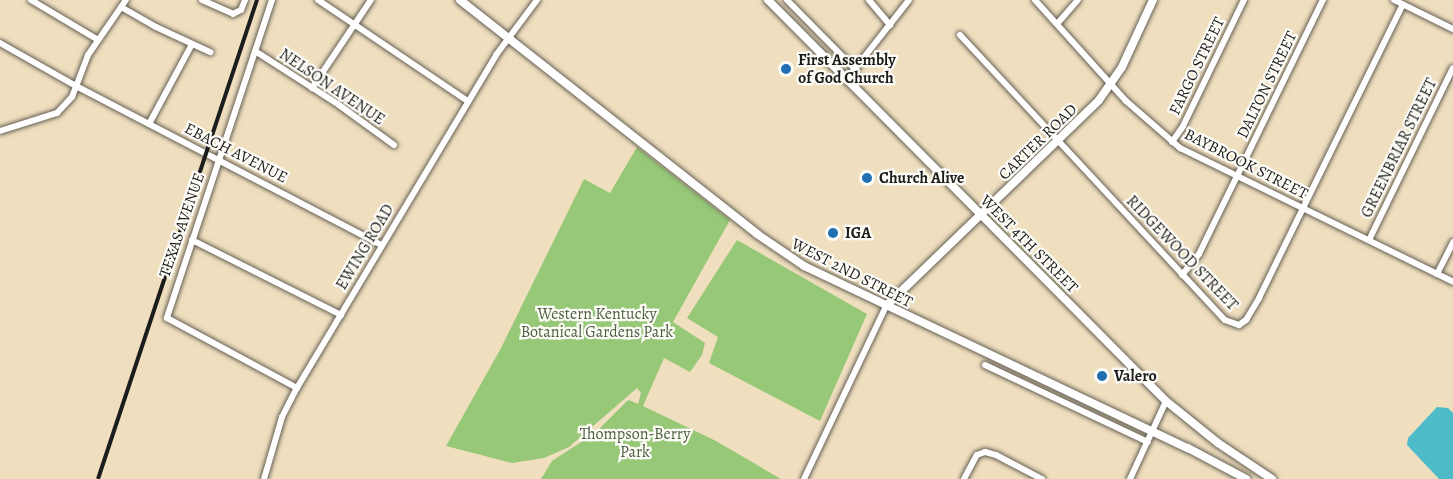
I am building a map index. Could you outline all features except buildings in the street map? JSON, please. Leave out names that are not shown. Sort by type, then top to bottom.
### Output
[{"type":"main road","name":"WEST 2ND STREET","points":[[460,0],[780,251],[817,273],[1153,431],[1246,479]]},
{"type":"main road","name":"WEST 4TH STREET","points":[[768,0],[1166,401],[1218,443],[1272,479]]},
{"type":"main road","name":"CARTER ROAD","points":[[886,306],[1058,141],[1111,84],[1153,0]]},
{"type":"street","points":[[31,0],[98,40]]},
{"type":"street","points":[[0,131],[57,113],[72,97],[84,63],[126,0]]},
{"type":"street","points":[[202,0],[233,14],[241,10],[245,0]]},
{"type":"street","name":"TEXAS AVENUE","points":[[272,0],[169,306],[167,318],[297,388]]},
{"type":"street","points":[[318,0],[468,101]]},
{"type":"street","points":[[312,87],[372,0]]},
{"type":"street","name":"EWING ROAD","points":[[264,479],[282,417],[297,388],[468,101],[508,37],[537,0]]},
{"type":"street","points":[[787,0],[856,70]]},
{"type":"street","points":[[869,0],[890,25]]},
{"type":"street","points":[[847,79],[909,0]]},
{"type":"street","name":"BAYBROOK STREET","points":[[1035,0],[1111,84],[1172,142],[1192,155],[1453,282]]},
{"type":"street","points":[[1057,24],[1078,0]]},
{"type":"street","name":"FARGO STREET","points":[[1172,142],[1183,126],[1244,0]]},
{"type":"street","name":"DALTON STREET","points":[[1182,275],[1199,254],[1323,0]]},
{"type":"street","points":[[1394,0],[1453,29]]},
{"type":"street","name":"RIDGEWOOD STREET","points":[[960,35],[1182,275],[1225,320],[1234,325],[1243,324],[1304,208],[1403,4]]},
{"type":"street","points":[[122,6],[156,27],[210,52]]},
{"type":"street","name":"EBACH AVENUE","points":[[0,43],[76,86],[382,245]]},
{"type":"street","points":[[149,124],[192,44]]},
{"type":"street","name":"NELSON AVENUE","points":[[255,51],[312,87],[394,146]]},
{"type":"street","name":"GREENBRIAR STREET","points":[[1369,240],[1453,68]]},
{"type":"street","points":[[192,240],[341,315]]},
{"type":"street","points":[[1437,274],[1453,242]]},
{"type":"street","points":[[804,479],[886,306]]},
{"type":"street","points":[[1005,374],[1010,364]]},
{"type":"street","points":[[985,365],[1148,442]]},
{"type":"street","points":[[1130,479],[1166,401]]},
{"type":"street","points":[[964,479],[977,455],[985,452],[996,455],[1042,479]]},
{"type":"green space","name":"Western Kentucky Botanical Gardens Park","points":[[637,147],[730,220],[673,322],[705,343],[702,355],[690,372],[664,358],[643,406],[716,441],[781,479],[541,479],[552,461],[595,433],[626,402],[629,400],[638,404],[641,393],[637,388],[569,447],[544,458],[512,463],[446,446],[500,350],[584,179],[610,193]]},
{"type":"green space","points":[[737,240],[867,314],[820,421],[709,363],[718,337],[687,318]]},
{"type":"water","points":[[1437,407],[1448,408],[1453,413],[1453,479],[1439,479],[1407,445],[1408,438]]},
{"type":"railway","points":[[98,479],[257,0]]},
{"type":"place","name":"First Assembly of God Church","points":[[786,69]]},
{"type":"place","name":"Church Alive","points":[[867,178]]},
{"type":"place","name":"IGA","points":[[833,233]]},
{"type":"place","name":"Valero","points":[[1102,376]]},
{"type":"park label","name":"Thompson-Berry Park","points":[[635,443]]}]
